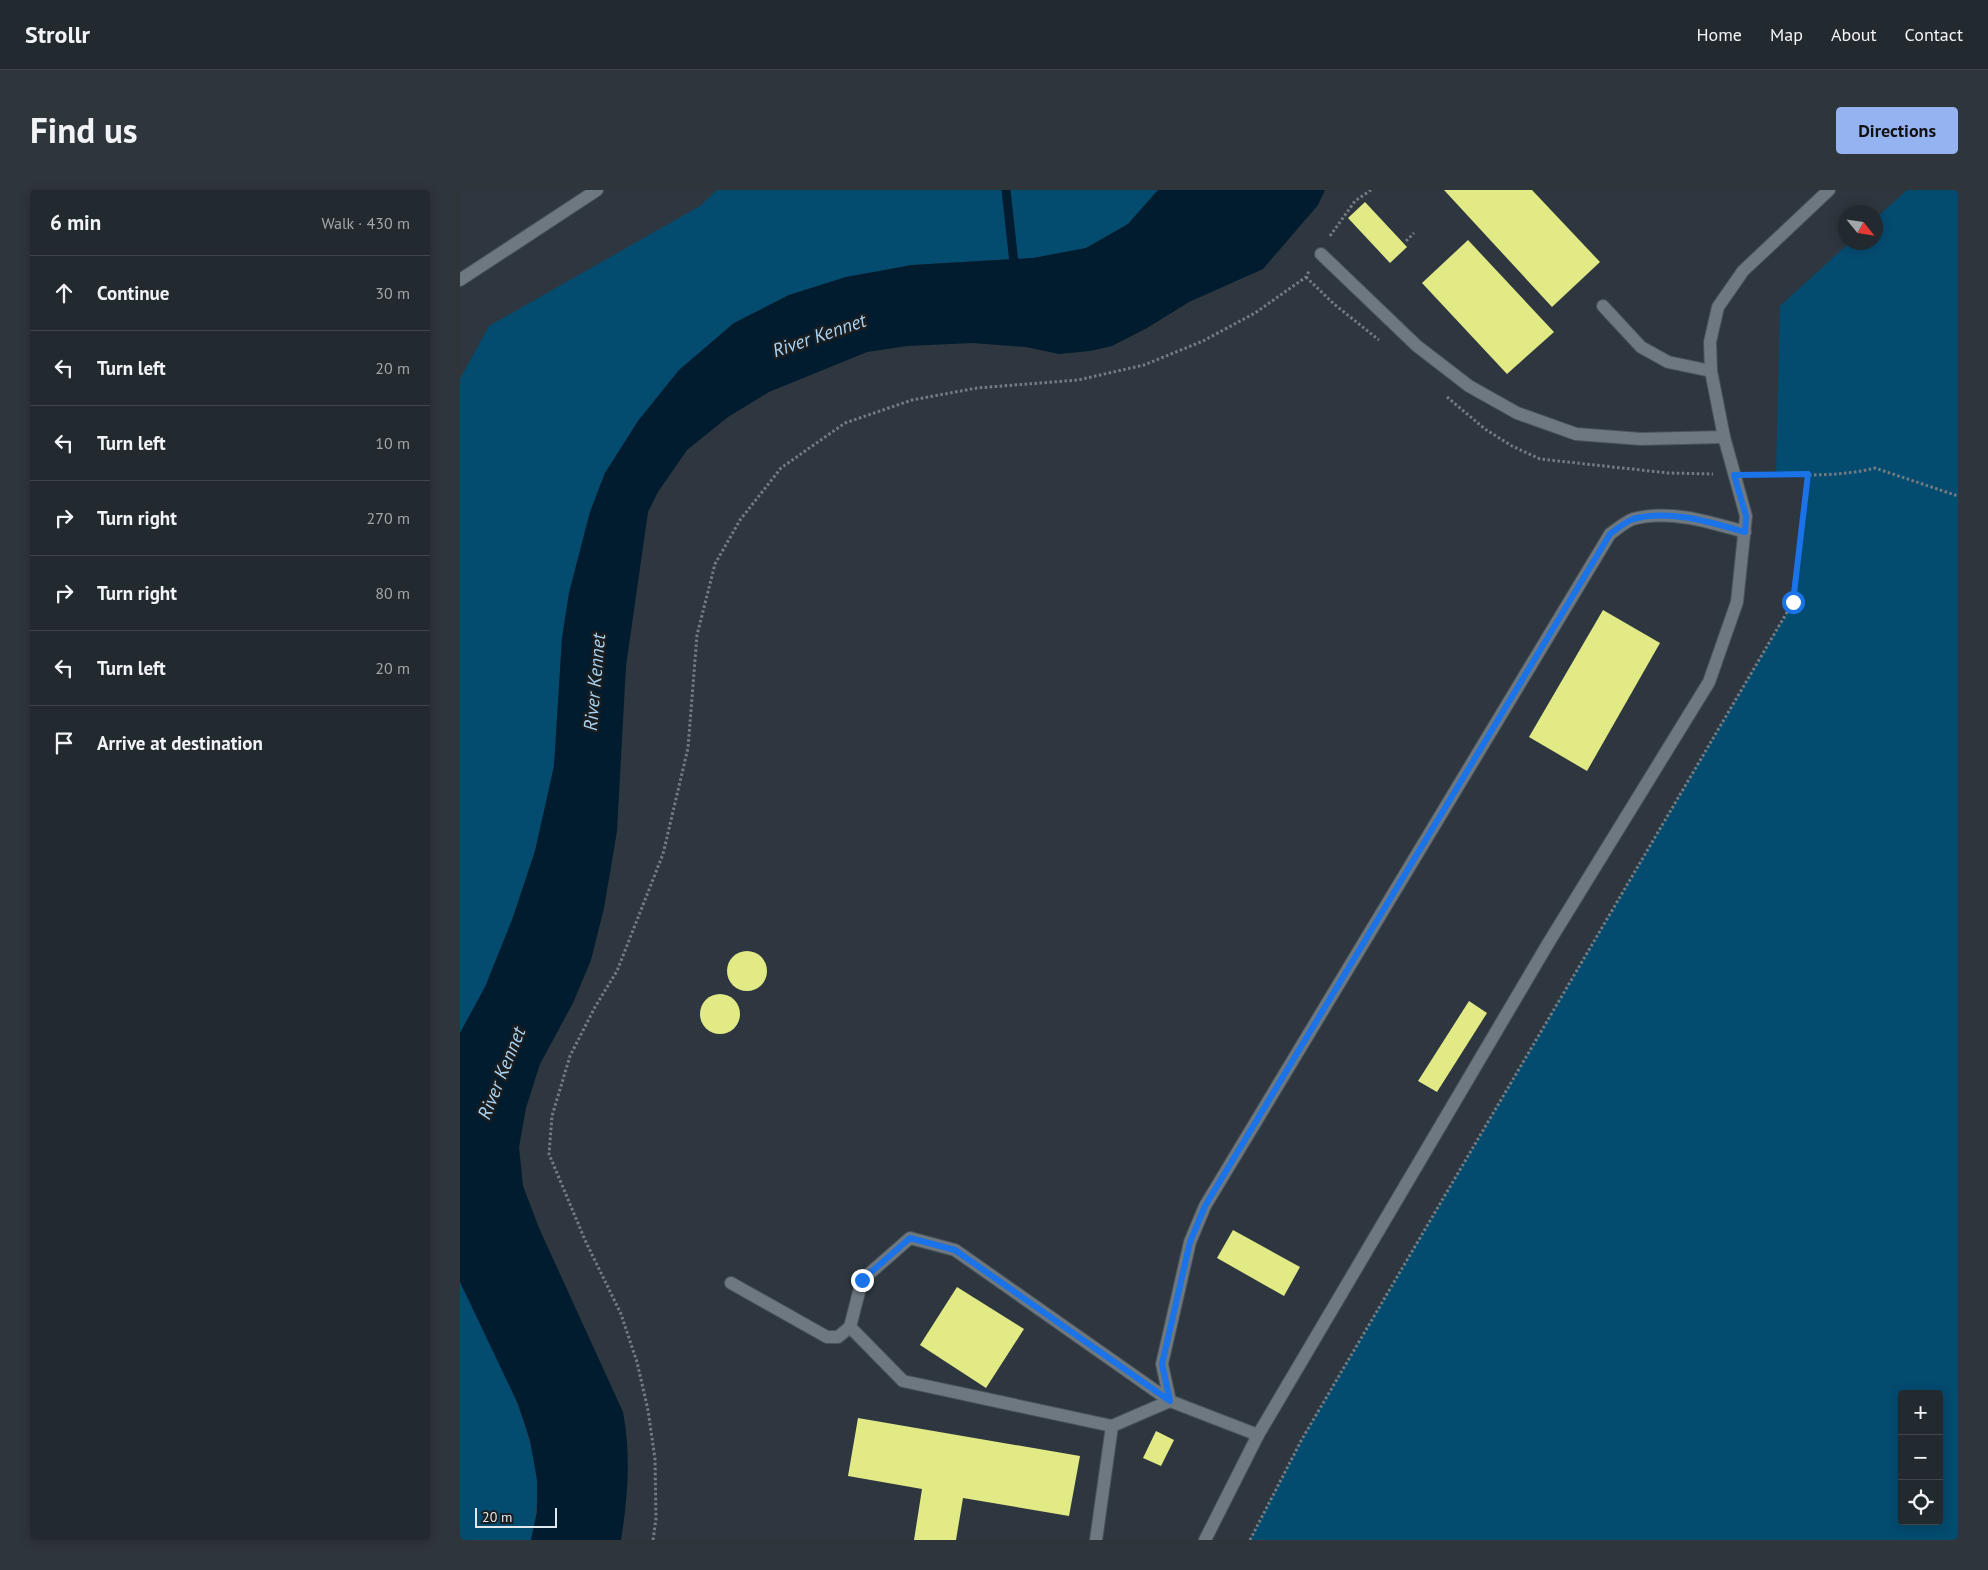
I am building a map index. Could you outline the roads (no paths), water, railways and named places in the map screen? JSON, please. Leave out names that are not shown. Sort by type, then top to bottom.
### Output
[{"type":"lane","points":[[460,280],[597,190]]},
{"type":"lane","points":[[1205,1540],[1258,1435],[1549,942],[1709,682],[1737,602],[1746,516],[1724,437],[1711,371],[1710,342],[1718,307],[1743,271],[1829,190]]},
{"type":"lane","points":[[1321,254],[1417,346],[1469,386],[1517,413],[1576,434],[1641,439],[1724,437]]},
{"type":"lane","points":[[1603,306],[1641,348],[1668,362],[1711,371]]},
{"type":"lane","points":[[1170,1401],[1162,1364],[1190,1242],[1205,1206],[1610,534],[1631,520],[1655,515],[1707,521],[1745,532]]},
{"type":"lane","points":[[731,1283],[827,1337],[838,1337],[850,1327],[862,1280],[910,1238],[955,1250],[1170,1401],[1258,1435]]},
{"type":"lane","points":[[850,1327],[903,1381],[1112,1426],[1170,1401]]},
{"type":"lane","points":[[1096,1540],[1112,1426]]},
{"type":"water","name":"River Kennet","points":[[1158,190],[1325,190],[1318,205],[1263,269],[1189,302],[1147,328],[1112,346],[1090,351],[1059,354],[1026,347],[972,343],[907,346],[867,352],[769,392],[728,417],[687,450],[658,492],[648,512],[626,666],[617,831],[604,908],[591,960],[573,1003],[540,1064],[526,1108],[519,1147],[523,1186],[539,1228],[623,1412],[628,1460],[625,1508],[621,1540],[531,1540],[537,1512],[537,1480],[530,1440],[518,1404],[460,1282],[460,1033],[485,987],[512,920],[535,851],[554,766],[562,638],[569,593],[590,512],[605,473],[638,421],[679,370],[734,323],[789,295],[846,277],[912,265],[1033,258],[1086,248],[1128,224]]},
{"type":"waterway","points":[[1006,190],[1015,272]]}]
